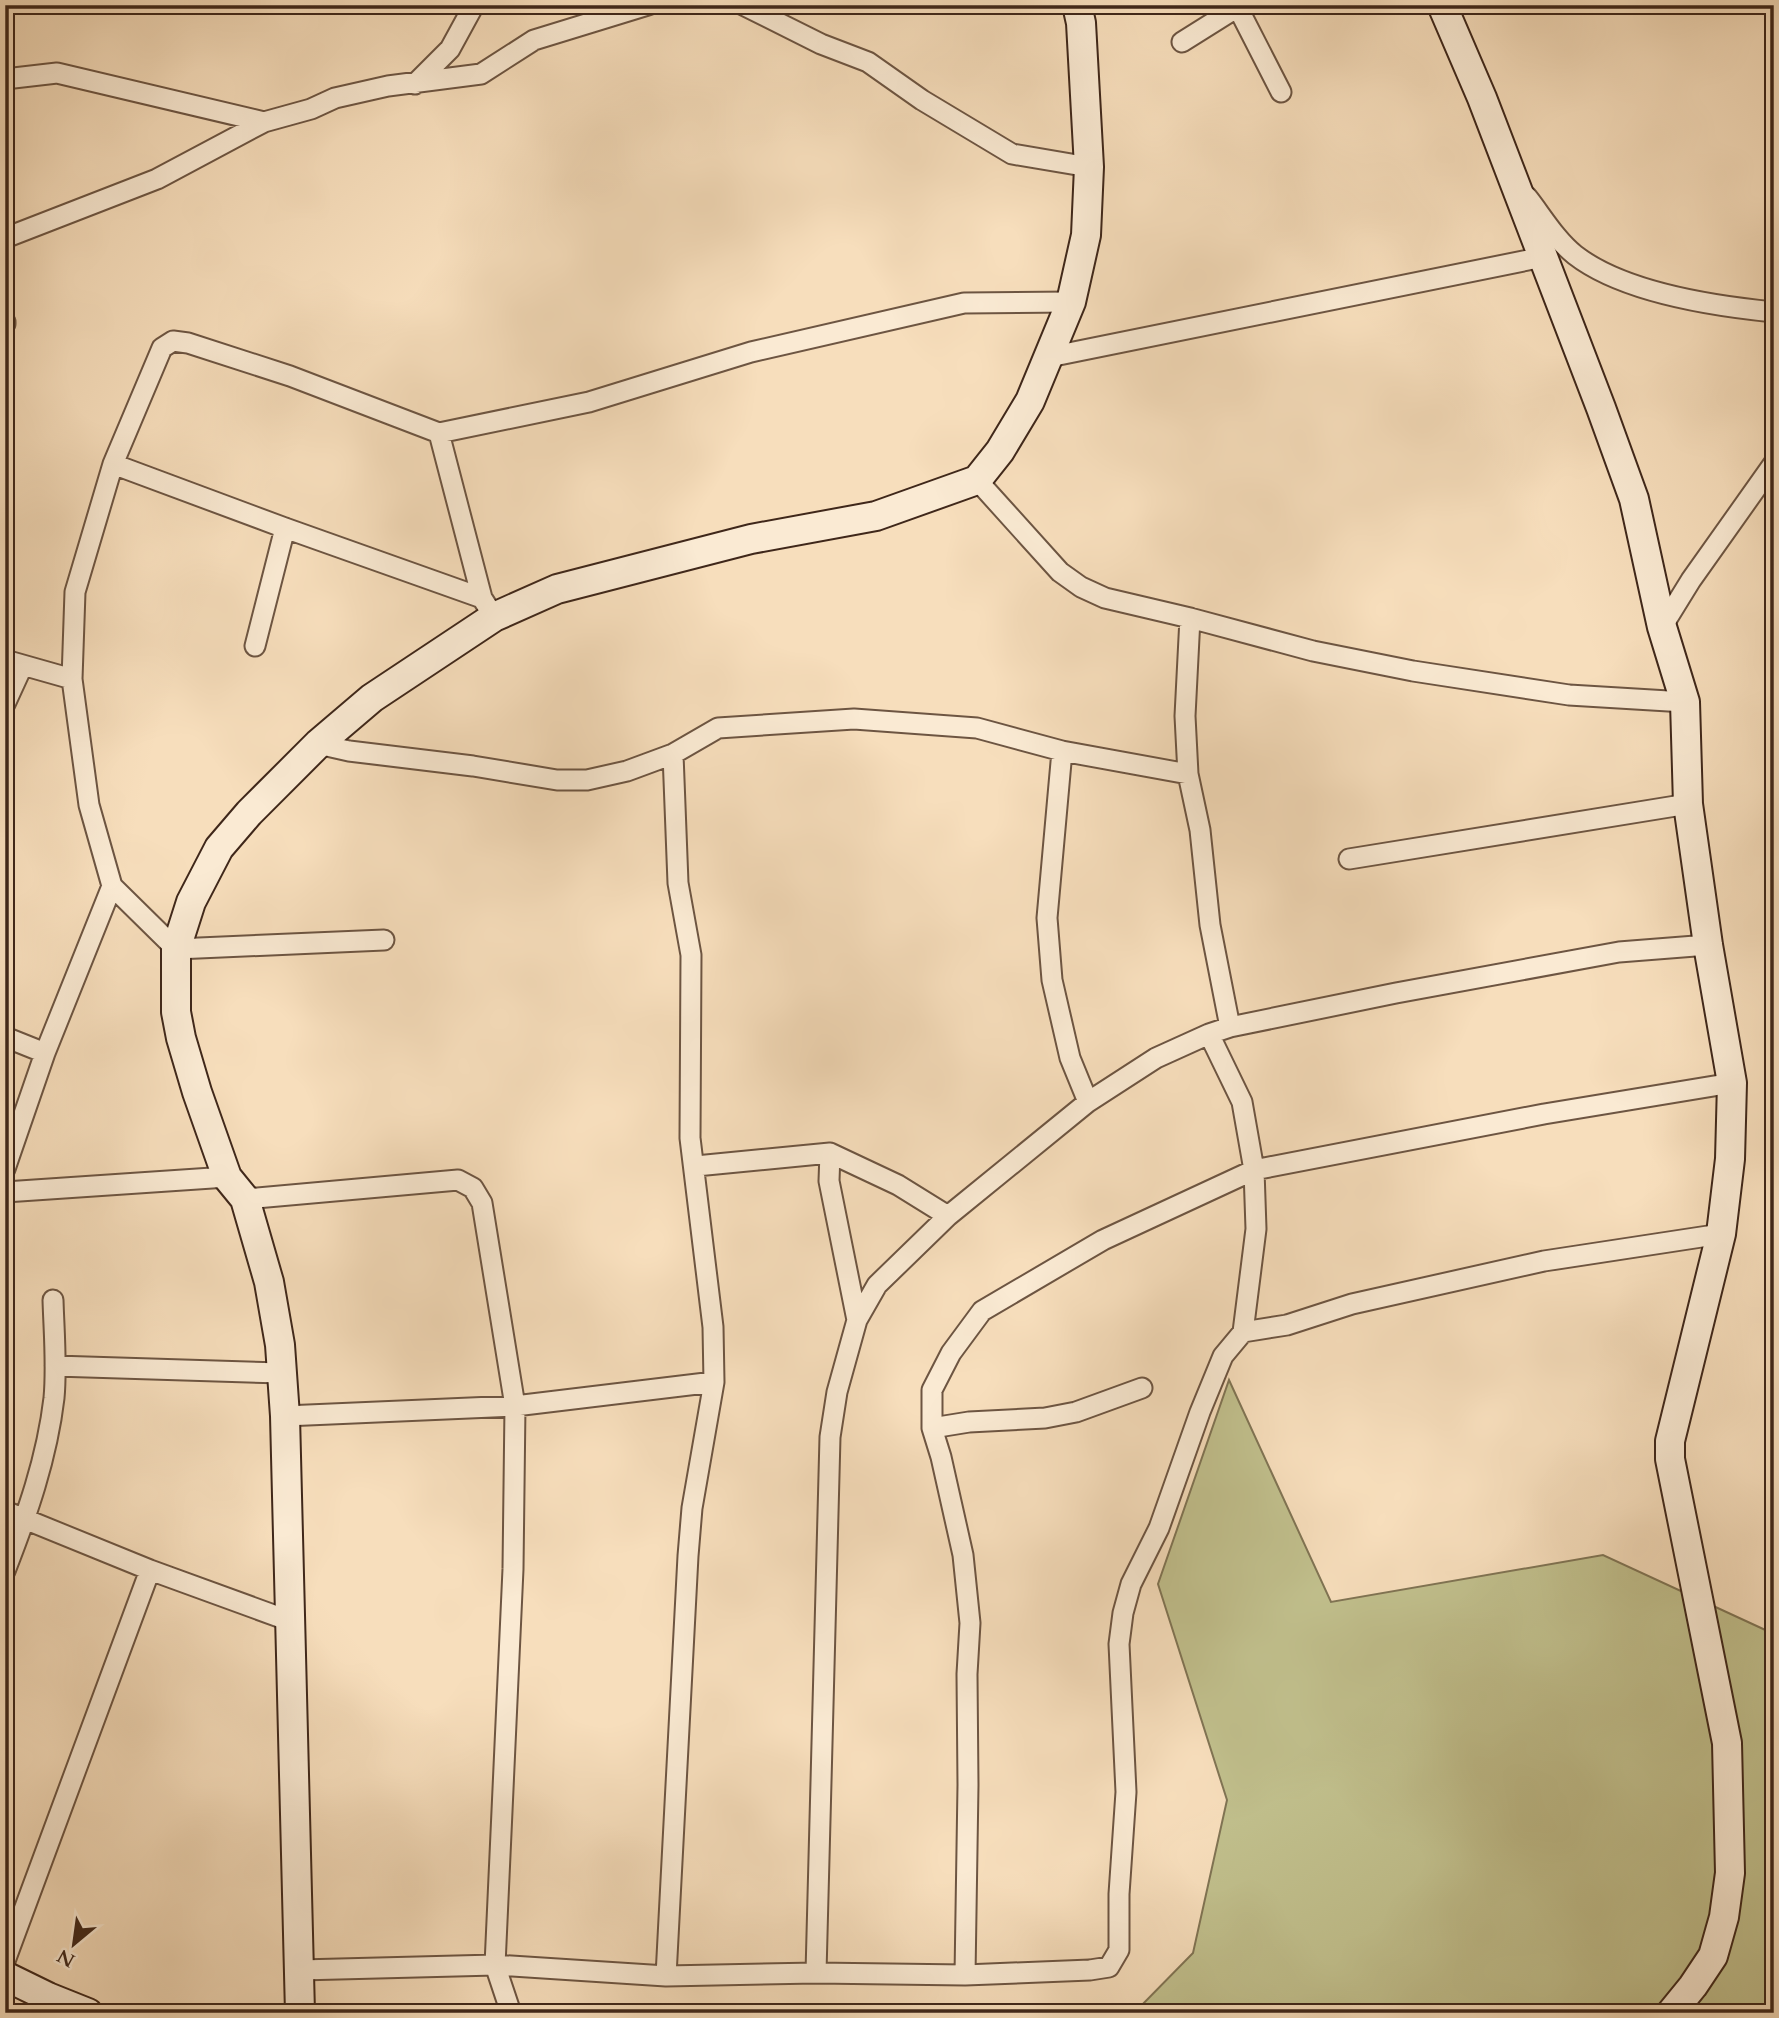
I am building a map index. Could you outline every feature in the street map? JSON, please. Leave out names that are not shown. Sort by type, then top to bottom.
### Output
[{"type":"main road","points":[[300,2013],[285,1416],[280,1345],[269,1282],[245,1199],[227,1177],[181,1038],[176,1012],[176,949],[191,902],[219,848],[249,813],[318,744],[372,698],[488,608],[751,540],[876,516],[977,480],[1000,451],[1030,401],[1071,302],[1086,235],[1089,167],[1081,23],[1077,5]]},
{"type":"main road","points":[[1442,5],[1482,98],[1634,499],[1662,626],[1685,702],[1688,804],[1708,945],[1732,1083],[1730,1159],[1721,1234],[1670,1441],[1727,1743],[1730,1873],[1724,1917],[1713,1956],[1671,2013]]},
{"type":"main road","points":[[5,1976],[45,2005],[88,2013]]},
{"type":"street","points":[[415,84],[450,49],[474,5]]},
{"type":"street","points":[[5,237],[157,178],[264,122],[311,109],[335,98],[388,86],[481,74],[534,40],[648,5]]},
{"type":"street","points":[[743,5],[821,44],[868,62],[922,100],[1012,154],[1089,167]]},
{"type":"street","points":[[1182,42],[1239,6],[1281,92]]},
{"type":"street","points":[[5,79],[57,73],[264,122]]},
{"type":"street","points":[[1513,180],[1573,253],[1600,272],[1692,301],[1774,313]]},
{"type":"street","points":[[1049,357],[1542,257]]},
{"type":"street","points":[[384,940],[176,949],[113,886],[89,805],[72,679],[75,592],[113,464],[162,348],[173,341],[188,343],[290,376],[439,433],[589,402],[751,352],[964,303],[1071,302]]},
{"type":"street","points":[[439,433],[488,608]]},
{"type":"street","points":[[1662,626],[1691,580],[1774,463]]},
{"type":"street","points":[[113,464],[488,608]]},
{"type":"street","points":[[977,480],[1060,572],[1081,587],[1105,598],[1313,651],[1434,675],[1569,695],[1685,702]]},
{"type":"street","points":[[255,646],[285,528]]},
{"type":"street","points":[[1189,618],[1185,716],[1188,774],[1200,831],[1210,925],[1230,1027]]},
{"type":"street","points":[[5,704],[13,663],[72,679]]},
{"type":"street","points":[[318,744],[349,751],[474,766],[557,780],[587,780],[627,771],[673,754],[718,728],[854,719],[977,728],[1062,751],[1188,774]]},
{"type":"street","points":[[1062,751],[1047,918],[1052,980],[1070,1058],[1088,1102]]},
{"type":"street","points":[[666,1976],[688,1556],[692,1508],[715,1382],[713,1327],[690,1138],[691,955],[678,884],[673,754]]},
{"type":"street","points":[[1349,859],[1688,804]]},
{"type":"street","points":[[5,1169],[45,1053],[113,886]]},
{"type":"street","points":[[816,1973],[830,1437],[837,1392],[857,1320],[877,1285],[948,1216],[1088,1102],[1156,1058],[1209,1034],[1230,1027],[1396,993],[1606,955],[1708,945]]},
{"type":"street","points":[[300,1970],[495,1965],[666,1976],[816,1973],[965,1975],[1109,1967],[1119,1950],[1119,1894],[1126,1792],[1119,1644],[1124,1613],[1131,1584],[1159,1528],[1223,1356],[1243,1332],[1256,1229],[1254,1170],[1242,1102],[1209,1034]]},
{"type":"street","points":[[5,1037],[45,1053]]},
{"type":"street","points":[[965,1975],[967,1674],[970,1623],[963,1555],[932,1427],[932,1390],[951,1353],[982,1311],[1103,1240],[1254,1170],[1544,1114],[1732,1083]]},
{"type":"street","points":[[695,1166],[830,1153],[898,1185],[948,1216]]},
{"type":"street","points":[[830,1153],[830,1181],[857,1320]]},
{"type":"street","points":[[5,1192],[227,1177]]},
{"type":"street","points":[[245,1199],[458,1180],[473,1188],[482,1203],[515,1406],[513,1569],[495,1965],[512,2013]]},
{"type":"street","points":[[1243,1332],[1287,1325],[1352,1304],[1544,1261],[1721,1234]]},
{"type":"street","points":[[5,1571],[25,1520],[48,1439],[54,1397],[53,1300]]},
{"type":"street","points":[[55,1366],[282,1373]]},
{"type":"street","points":[[285,1416],[515,1406],[715,1382]]},
{"type":"street","points":[[932,1427],[1045,1418],[1076,1412],[1142,1388]]},
{"type":"street","points":[[5,1511],[150,1570],[290,1621]]},
{"type":"street","points":[[5,1961],[150,1570]]},
{"type":"shaded area","points":[[1229,1380],[1331,1602],[1603,1555],[1774,1634],[1774,2013],[1134,2013],[1193,1953],[1227,1800],[1158,1584]]}]
